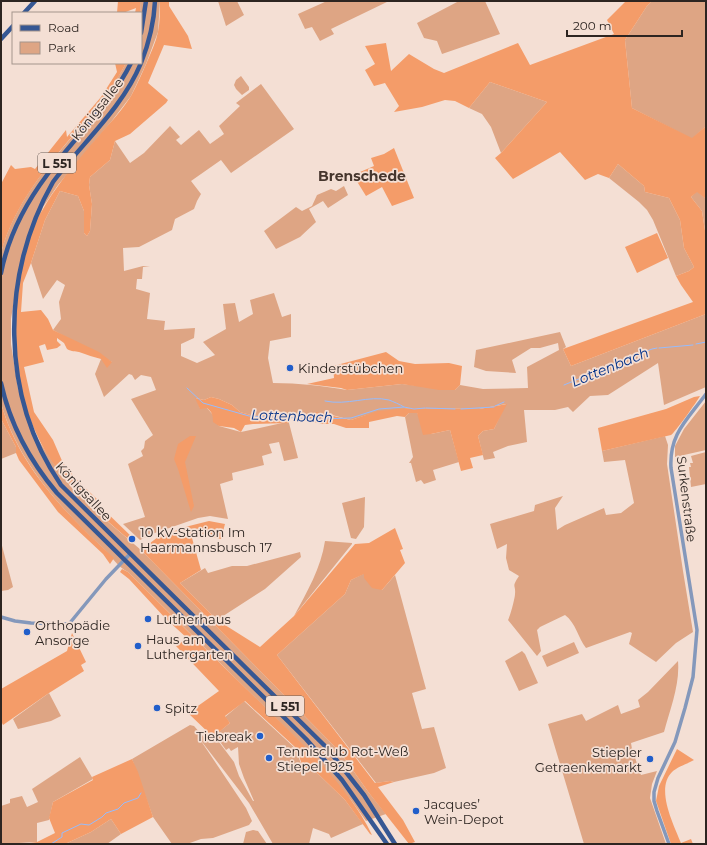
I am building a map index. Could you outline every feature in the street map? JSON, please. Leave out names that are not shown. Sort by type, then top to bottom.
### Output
[{"type":"main road","points":[[25,12],[35,1]]},
{"type":"main road","points":[[142,27],[146,1]]},
{"type":"main road","name":"Königsallee","points":[[142,61],[146,52],[154,20],[155,1]]},
{"type":"main road","points":[[1,39],[12,27]]},
{"type":"main road","name":"Königsallee","points":[[1,273],[12,237],[25,208],[35,191],[106,103],[130,64]]},
{"type":"main road","name":"Königsallee","points":[[28,223],[36,206],[52,182],[115,107],[132,81],[140,64]]},
{"type":"main road","name":"Königsallee","points":[[1,383],[16,430],[39,471],[61,498],[306,739],[342,780],[387,844]]},
{"type":"main road","name":"Königsallee","points":[[32,441],[44,463],[61,485],[327,748],[363,794],[395,844]]},
{"type":"main road","name":"Königsallee","points":[[379,833],[382,844]]},
{"type":"street","name":"Surkenstraße","points":[[669,844],[654,801],[654,792],[658,778],[675,742],[682,719],[693,677],[697,630],[674,484],[671,455],[676,434],[705,395]]},
{"type":"street","points":[[1,617],[31,623],[68,624],[123,560],[130,554]]},
{"type":"green space","points":[[140,1],[160,1],[158,32],[146,64],[131,96],[58,185],[43,207],[15,294],[11,319],[11,344],[18,389],[37,438],[60,473],[73,489],[141,550],[340,752],[386,814],[366,821],[351,800],[298,740],[128,572],[118,565],[57,501],[42,483],[18,445],[8,424],[1,403],[1,253],[7,235],[14,217],[45,169],[106,95],[125,64],[142,64],[142,12],[140,12]]},
{"type":"green space","points":[[218,1],[237,1],[244,15],[226,26]]},
{"type":"green space","points":[[327,1],[389,1],[331,29],[334,34],[320,41],[312,27],[305,29],[298,14]]},
{"type":"green space","points":[[459,1],[485,1],[500,34],[442,54],[437,41],[424,38],[417,23]]},
{"type":"green space","points":[[652,1],[706,1],[706,126],[692,139],[632,108],[625,40],[647,6]]},
{"type":"green space","points":[[241,76],[249,87],[249,90],[242,95],[234,85],[236,80]]},
{"type":"green space","points":[[490,82],[547,102],[501,153],[491,127],[482,114],[469,108]]},
{"type":"green space","points":[[261,84],[294,129],[231,173],[221,160],[191,181],[201,194],[194,209],[175,219],[172,230],[139,247],[123,248],[124,271],[143,266],[150,267],[143,267],[142,279],[137,279],[136,289],[150,293],[147,319],[165,321],[164,330],[195,328],[194,338],[181,344],[181,356],[197,363],[215,355],[203,342],[226,329],[223,304],[235,303],[239,322],[253,314],[250,300],[274,293],[282,317],[291,314],[291,337],[270,341],[268,358],[273,383],[311,385],[347,390],[402,384],[455,390],[460,385],[483,389],[528,388],[527,367],[559,350],[558,343],[540,348],[531,348],[512,360],[516,373],[486,371],[474,367],[476,350],[560,332],[566,347],[563,349],[571,366],[706,314],[706,387],[664,405],[658,363],[608,395],[590,396],[573,412],[568,407],[555,410],[524,410],[527,442],[508,446],[493,452],[495,458],[484,460],[478,436],[483,431],[494,429],[506,404],[479,409],[411,408],[367,415],[351,420],[332,415],[258,417],[240,412],[232,405],[219,399],[211,397],[204,400],[196,398],[200,408],[207,408],[219,426],[241,432],[282,423],[289,423],[298,458],[284,461],[279,442],[269,444],[272,453],[262,456],[264,465],[232,473],[233,480],[220,484],[228,519],[210,516],[198,518],[152,534],[140,540],[123,524],[145,517],[128,464],[143,456],[141,451],[144,448],[145,441],[153,435],[131,399],[156,390],[151,377],[141,375],[135,380],[132,375],[129,374],[104,397],[95,374],[101,359],[112,362],[53,330],[61,319],[59,302],[65,285],[57,280],[43,299],[31,263],[45,220],[60,191],[78,196],[84,211],[84,233],[87,236],[90,231],[92,204],[89,185],[90,177],[110,160],[115,141],[130,163],[144,153],[170,126],[180,137],[176,140],[181,145],[199,130],[210,144],[224,134],[219,126],[240,106],[236,103]]},
{"type":"green space","points":[[618,164],[644,186],[645,192],[669,198],[680,220],[684,248],[694,267],[689,271],[676,276],[653,220],[647,210],[609,178]]},
{"type":"green space","points":[[344,186],[348,195],[328,208],[323,201],[309,209],[316,222],[300,237],[276,249],[264,231],[296,207],[302,211],[312,206],[317,195],[331,189],[336,191]]},
{"type":"green space","points":[[697,191],[706,199],[706,237],[702,211],[691,197]]},
{"type":"green space","points":[[706,401],[706,450],[675,457],[675,446],[684,429]]},
{"type":"green space","points":[[409,413],[417,413],[431,434],[450,430],[459,462],[433,470],[436,480],[424,484],[421,480],[416,482],[411,463],[409,463],[413,457],[405,417]]},
{"type":"green space","points":[[1,419],[16,447],[16,453],[1,459]]},
{"type":"green space","points":[[665,436],[668,445],[667,464],[693,632],[676,643],[656,662],[629,644],[632,633],[630,632],[586,648],[572,622],[565,615],[540,627],[537,630],[541,651],[537,656],[508,620],[515,596],[514,584],[519,576],[509,570],[506,558],[507,544],[497,549],[490,524],[534,511],[535,505],[563,496],[555,508],[557,530],[604,508],[606,515],[621,513],[634,503],[625,460],[604,462],[602,451]]},
{"type":"green space","points":[[706,452],[706,484],[691,487],[689,467],[691,467],[690,463],[693,463],[691,456]]},
{"type":"green space","points":[[365,497],[364,527],[356,539],[351,538],[342,503]]},
{"type":"green space","points":[[325,541],[352,544],[294,616],[317,570]]},
{"type":"green space","points":[[1,542],[13,587],[8,590],[1,591]]},
{"type":"green space","points":[[300,552],[301,557],[265,589],[217,620],[180,583],[205,568],[208,573],[232,566],[247,566]]},
{"type":"green space","points":[[365,573],[382,590],[395,575],[426,689],[412,693],[422,729],[434,727],[446,768],[434,773],[394,782],[390,781],[376,783],[277,655],[345,594],[351,580]]},
{"type":"green space","points":[[574,642],[579,653],[547,667],[542,656]]},
{"type":"green space","points":[[522,651],[525,654],[538,683],[519,691],[505,661]]},
{"type":"green space","points":[[678,661],[678,679],[664,732],[631,743],[641,775],[657,771],[652,784],[650,798],[666,844],[584,844],[548,724],[582,714],[586,721],[618,705],[621,714],[640,707],[638,700],[648,692]]},
{"type":"green space","points":[[49,693],[61,716],[51,721],[18,729],[13,719]]},
{"type":"green space","points":[[244,701],[296,749],[303,770],[311,767],[345,800],[363,824],[331,838],[329,834],[313,828],[309,844],[273,844],[249,803],[199,738],[246,808],[252,821],[249,825],[213,838],[201,839],[187,844],[172,844],[153,817],[132,759],[190,725],[194,726],[209,743],[219,742],[234,762],[239,776],[254,801],[239,764],[238,747],[231,751],[229,748],[226,750],[215,735],[230,723],[225,717]]},
{"type":"green space","points":[[80,757],[93,779],[53,802],[49,820],[37,823],[37,842],[1,844],[1,806],[10,803],[10,799],[22,796],[27,807],[38,802],[32,789]]},
{"type":"green space","points":[[111,819],[121,834],[107,844],[65,844],[91,832]]},
{"type":"green space","points":[[253,830],[258,831],[267,844],[243,844],[246,832]]},
{"type":"shaded area","points":[[118,1],[140,1],[140,12],[135,12],[136,8],[126,12],[117,12]]},
{"type":"shaded area","points":[[160,1],[169,1],[169,6],[188,36],[192,49],[164,45],[148,83],[168,100],[130,134],[115,141],[110,160],[90,177],[89,185],[92,204],[90,231],[87,236],[84,233],[84,211],[78,196],[60,191],[45,220],[23,283],[21,312],[41,310],[48,319],[53,330],[99,352],[112,362],[107,368],[101,359],[69,350],[64,343],[57,338],[57,341],[61,345],[57,348],[47,350],[45,344],[39,346],[44,362],[24,367],[34,412],[53,440],[63,463],[79,482],[99,501],[101,507],[134,539],[132,542],[97,512],[75,490],[47,454],[32,423],[21,389],[15,354],[14,318],[17,283],[26,249],[39,216],[68,172],[117,115],[131,96],[156,40],[159,24]]},
{"type":"shaded area","points":[[626,1],[652,1],[647,6],[625,40],[632,108],[692,138],[706,126],[706,199],[697,192],[691,197],[702,211],[706,237],[706,314],[571,366],[563,349],[693,302],[676,276],[689,271],[694,267],[684,248],[680,220],[669,198],[645,192],[644,186],[618,164],[609,178],[598,174],[585,180],[560,152],[513,179],[495,158],[547,102],[490,82],[469,108],[455,101],[445,100],[422,107],[394,112],[399,106],[385,83],[374,86],[365,70],[375,64],[365,46],[386,43],[391,71],[409,54],[434,69],[444,73],[518,43],[530,65],[614,34],[607,20]]},
{"type":"shaded area","points":[[115,64],[125,64],[93,112],[33,186],[14,218],[1,253],[1,184],[11,165],[15,169],[31,167],[35,169],[66,130],[67,137],[101,97],[117,72]]},
{"type":"shaded area","points":[[394,148],[414,198],[392,206],[382,187],[366,196],[353,175],[374,166],[371,158],[384,154]]},
{"type":"shaded area","points":[[657,233],[668,258],[637,273],[625,247]]},
{"type":"shaded area","points":[[386,352],[399,361],[415,364],[449,363],[462,366],[460,385],[455,390],[439,390],[402,384],[347,390],[307,384],[334,378],[333,366]]},
{"type":"shaded area","points":[[700,396],[671,435],[602,451],[598,428],[666,409],[694,397]]},
{"type":"shaded area","points":[[211,397],[232,405],[240,412],[258,417],[287,416],[289,423],[245,425],[241,432],[234,428],[219,426],[213,422],[213,417],[209,409],[200,409],[195,398],[204,400]]},
{"type":"shaded area","points":[[1,403],[19,448],[32,468],[62,507],[114,558],[110,564],[103,554],[58,512],[19,460],[16,453],[16,447],[1,419]]},
{"type":"shaded area","points":[[507,404],[494,429],[483,431],[478,436],[483,455],[470,458],[473,468],[461,471],[450,430],[423,435],[417,413],[409,413],[405,417],[397,416],[369,422],[369,428],[346,428],[334,424],[323,424],[309,421],[308,417],[315,415],[316,412],[351,420],[378,411],[411,408],[479,409]]},
{"type":"shaded area","points":[[190,436],[196,436],[185,462],[194,506],[191,512],[174,459],[178,444]]},
{"type":"shaded area","points":[[209,521],[225,524],[221,539],[208,536],[192,538],[201,570],[180,583],[217,620],[260,647],[294,616],[355,544],[369,543],[395,528],[403,549],[400,550],[405,563],[382,590],[372,588],[364,578],[364,574],[351,580],[345,594],[277,655],[375,783],[390,781],[394,782],[378,787],[403,820],[415,842],[409,844],[369,793],[340,752],[141,550],[158,537],[189,526]]},
{"type":"shaded area","points":[[122,569],[128,572],[312,754],[340,785],[363,818],[372,835],[345,800],[311,767],[304,770],[296,748],[245,701],[225,716],[230,723],[213,737],[188,713],[219,691],[176,646],[187,638],[166,619],[129,579],[120,572]]},
{"type":"shaded area","points":[[72,633],[86,662],[81,665],[84,671],[3,725],[1,721],[1,689],[67,651]]},
{"type":"shaded area","points":[[677,749],[694,760],[672,772],[667,779],[665,788],[666,797],[671,817],[681,843],[691,839],[693,844],[671,844],[656,801],[659,786]]},
{"type":"shaded area","points":[[132,759],[138,772],[153,817],[121,834],[111,819],[91,832],[65,844],[22,844],[37,842],[55,833],[49,818],[53,802],[93,780],[92,777]]},
{"type":"waterway","name":"Lottenbach","points":[[696,344],[706,342]]},
{"type":"waterway","name":"Lottenbach","points":[[659,348],[693,345]]},
{"type":"waterway","name":"Lottenbach","points":[[564,385],[657,348]]},
{"type":"waterway","name":"Lottenbach","points":[[187,388],[203,403],[249,416],[320,419],[351,418],[379,409],[404,407],[414,409],[425,408]]},
{"type":"waterway","name":"Lottenbach","points":[[325,401],[341,402],[381,399],[389,400],[404,407]]},
{"type":"waterway","name":"Lottenbach","points":[[495,406],[504,402]]},
{"type":"waterway","name":"Lottenbach","points":[[461,409],[494,407]]},
{"type":"waterway","name":"Lottenbach","points":[[426,408],[455,409]]},
{"type":"waterway","points":[[51,844],[62,837],[62,833],[81,824],[89,825],[106,813],[118,809],[124,803],[138,798],[141,793]]},
{"type":"place","name":"Kinderstübchen","points":[[290,368]]},
{"type":"place","name":"10 kV-Station Im Haarmannsbusch 17","points":[[132,539]]},
{"type":"place","name":"Lutherhaus","points":[[148,619]]},
{"type":"place","name":"Orthopädie Ansorge","points":[[27,632]]},
{"type":"place","name":"Haus am Luthergarten","points":[[138,646]]},
{"type":"place","name":"Spitz","points":[[157,708]]},
{"type":"place","name":"Tiebreak","points":[[260,736]]},
{"type":"place","name":"Tennisclub Rot-Weß Stiepel 1925","points":[[269,758]]},
{"type":"place","name":"Stiepler Getraenkemarkt","points":[[650,759]]},
{"type":"place","name":"Jacques’ Wein-Depot","points":[[416,811]]},
{"type":"district","name":"Brenschede","points":[[362,176]]}]
